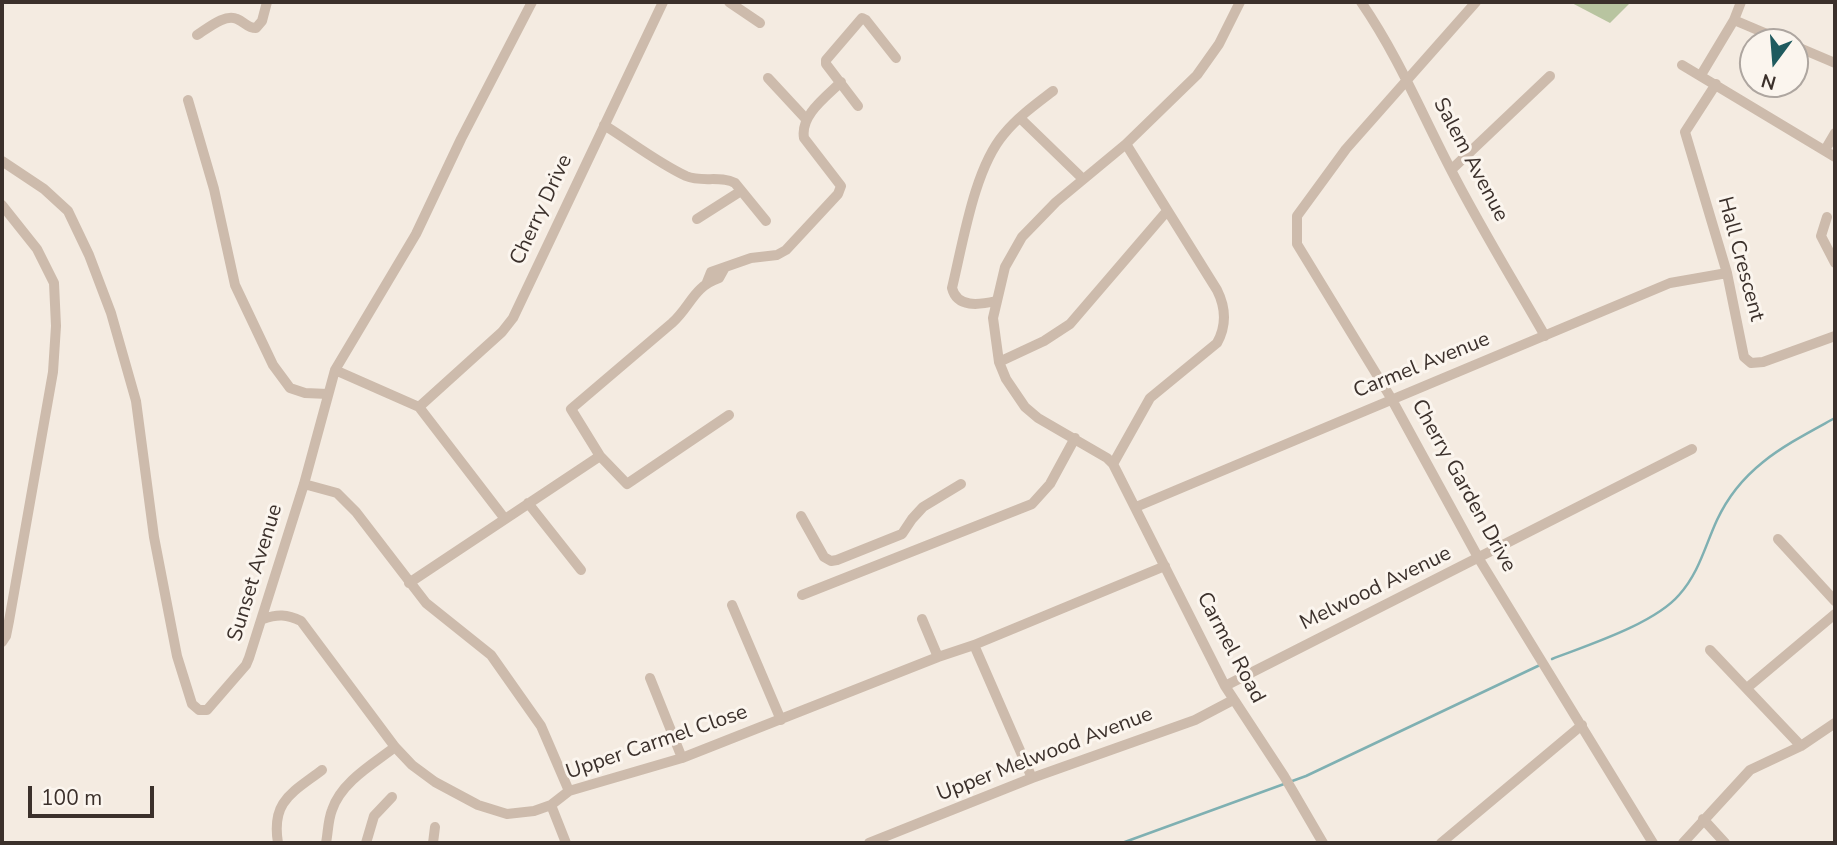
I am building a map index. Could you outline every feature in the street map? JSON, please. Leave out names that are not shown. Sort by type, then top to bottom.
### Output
[{"type":"street","points":[[197,35],[225,17],[233,17],[249,27],[256,28],[262,21],[267,2]]},
{"type":"street","name":"Sunset Avenue","points":[[2,161],[44,189],[68,211],[89,255],[111,313],[136,401],[154,537],[177,656],[192,705],[199,710],[206,709],[246,665],[263,619],[304,484],[335,370],[416,234],[461,139],[532,2]]},
{"type":"street","name":"Cherry Drive","points":[[419,407],[502,332],[513,318],[663,2]]},
{"type":"street","points":[[729,2],[760,23]]},
{"type":"street","points":[[1126,144],[1224,304],[1223,332],[1217,343],[1150,398],[1113,464],[1075,438],[1038,418],[1025,407],[1006,379],[999,362],[993,318],[1005,267],[1017,244],[1056,202],[1126,144],[1197,75],[1219,44],[1240,2]]},
{"type":"street","name":"Salem Avenue","points":[[1362,2],[1385,37],[1451,170],[1545,336]]},
{"type":"street","name":"Cherry Garden Drive","points":[[1476,2],[1346,149],[1297,216],[1297,244],[1391,398],[1479,559],[1653,843]]},
{"type":"street","points":[[1701,75],[1734,20],[1741,2]]},
{"type":"street","points":[[858,106],[826,64],[826,60],[862,18],[896,58]]},
{"type":"street","points":[[1734,20],[1753,28]]},
{"type":"street","points":[[1809,52],[1835,63]]},
{"type":"street","points":[[1682,65],[1835,156]]},
{"type":"street","points":[[1451,170],[1550,76]]},
{"type":"street","points":[[768,78],[806,119]]},
{"type":"street","points":[[729,415],[627,484],[600,456],[572,413],[573,406],[672,323],[696,290],[719,278],[724,269],[751,258],[776,255],[786,250],[841,190],[839,183],[804,138],[803,126],[806,119],[841,82]]},
{"type":"street","name":"Hall Crescent","points":[[1716,84],[1685,132],[1727,273],[1744,357],[1751,363],[1763,362],[1835,336]]},
{"type":"street","points":[[996,301],[981,305],[960,301],[954,296],[952,288],[980,177],[990,154],[1003,135],[1053,90]]},
{"type":"street","points":[[188,100],[214,189],[235,285],[272,365],[290,388],[305,393],[328,394]]},
{"type":"street","points":[[1020,118],[1083,179]]},
{"type":"street","points":[[604,125],[687,176],[706,181],[729,180],[766,221]]},
{"type":"street","points":[[1825,150],[1835,133]]},
{"type":"street","points":[[697,219],[741,191]]},
{"type":"street","points":[[2,205],[37,249],[54,283],[56,326],[53,372],[7,628],[2,642]]},
{"type":"street","points":[[999,362],[1044,341],[1070,324],[1167,211]]},
{"type":"street","points":[[1827,217],[1821,236],[1835,263]]},
{"type":"street","name":"Carmel Avenue","points":[[1136,507],[1670,283],[1727,273]]},
{"type":"street","points":[[335,370],[419,407],[505,519]]},
{"type":"street","points":[[802,594],[1032,504],[1050,484],[1075,438]]},
{"type":"street","name":"Melwood Avenue","points":[[1225,686],[1692,449]]},
{"type":"street","points":[[409,583],[600,456]]},
{"type":"street","name":"Carmel Road","points":[[1113,464],[1225,686],[1294,792],[1323,843]]},
{"type":"street","points":[[304,484],[337,493],[356,512],[426,603],[491,655],[541,726],[569,791]]},
{"type":"street","points":[[801,516],[826,559],[837,560],[902,534],[923,507],[961,484]]},
{"type":"street","points":[[528,503],[580,570]]},
{"type":"street","points":[[1778,539],[1835,601]]},
{"type":"street","points":[[865,550],[872,567]]},
{"type":"street","name":"Upper Carmel Close","points":[[263,619],[285,615],[301,621],[411,765],[435,782],[478,805],[507,814],[534,811],[551,805],[569,791],[682,758],[974,645],[1165,566]]},
{"type":"street","points":[[732,605],[781,720]]},
{"type":"street","points":[[1747,688],[1835,614]]},
{"type":"street","points":[[922,619],[938,657]]},
{"type":"street","points":[[974,645],[1032,779]]},
{"type":"street","points":[[1710,650],[1801,746]]},
{"type":"street","points":[[650,678],[682,758]]},
{"type":"street","name":"Upper Melwood Avenue","points":[[869,843],[1032,779],[1195,720],[1233,700]]},
{"type":"street","points":[[1683,843],[1749,769],[1801,746],[1835,723]]},
{"type":"street","points":[[1441,843],[1582,725]]},
{"type":"street","points":[[326,843],[331,810],[338,797],[347,785],[395,747]]},
{"type":"street","points":[[278,843],[275,825],[280,807],[321,770]]},
{"type":"street","points":[[366,843],[374,816],[391,797]]},
{"type":"street","points":[[551,805],[566,843]]},
{"type":"street","points":[[1703,819],[1725,843]]},
{"type":"street","points":[[433,843],[435,827]]},
{"type":"green space","points":[[1570,2],[1631,2],[1610,23]]},
{"type":"waterway","points":[[1552,659],[1620,633],[1668,606],[1692,578],[1717,520],[1739,485],[1767,459],[1835,418]]},
{"type":"waterway","points":[[1122,843],[1306,776],[1540,665]]}]
